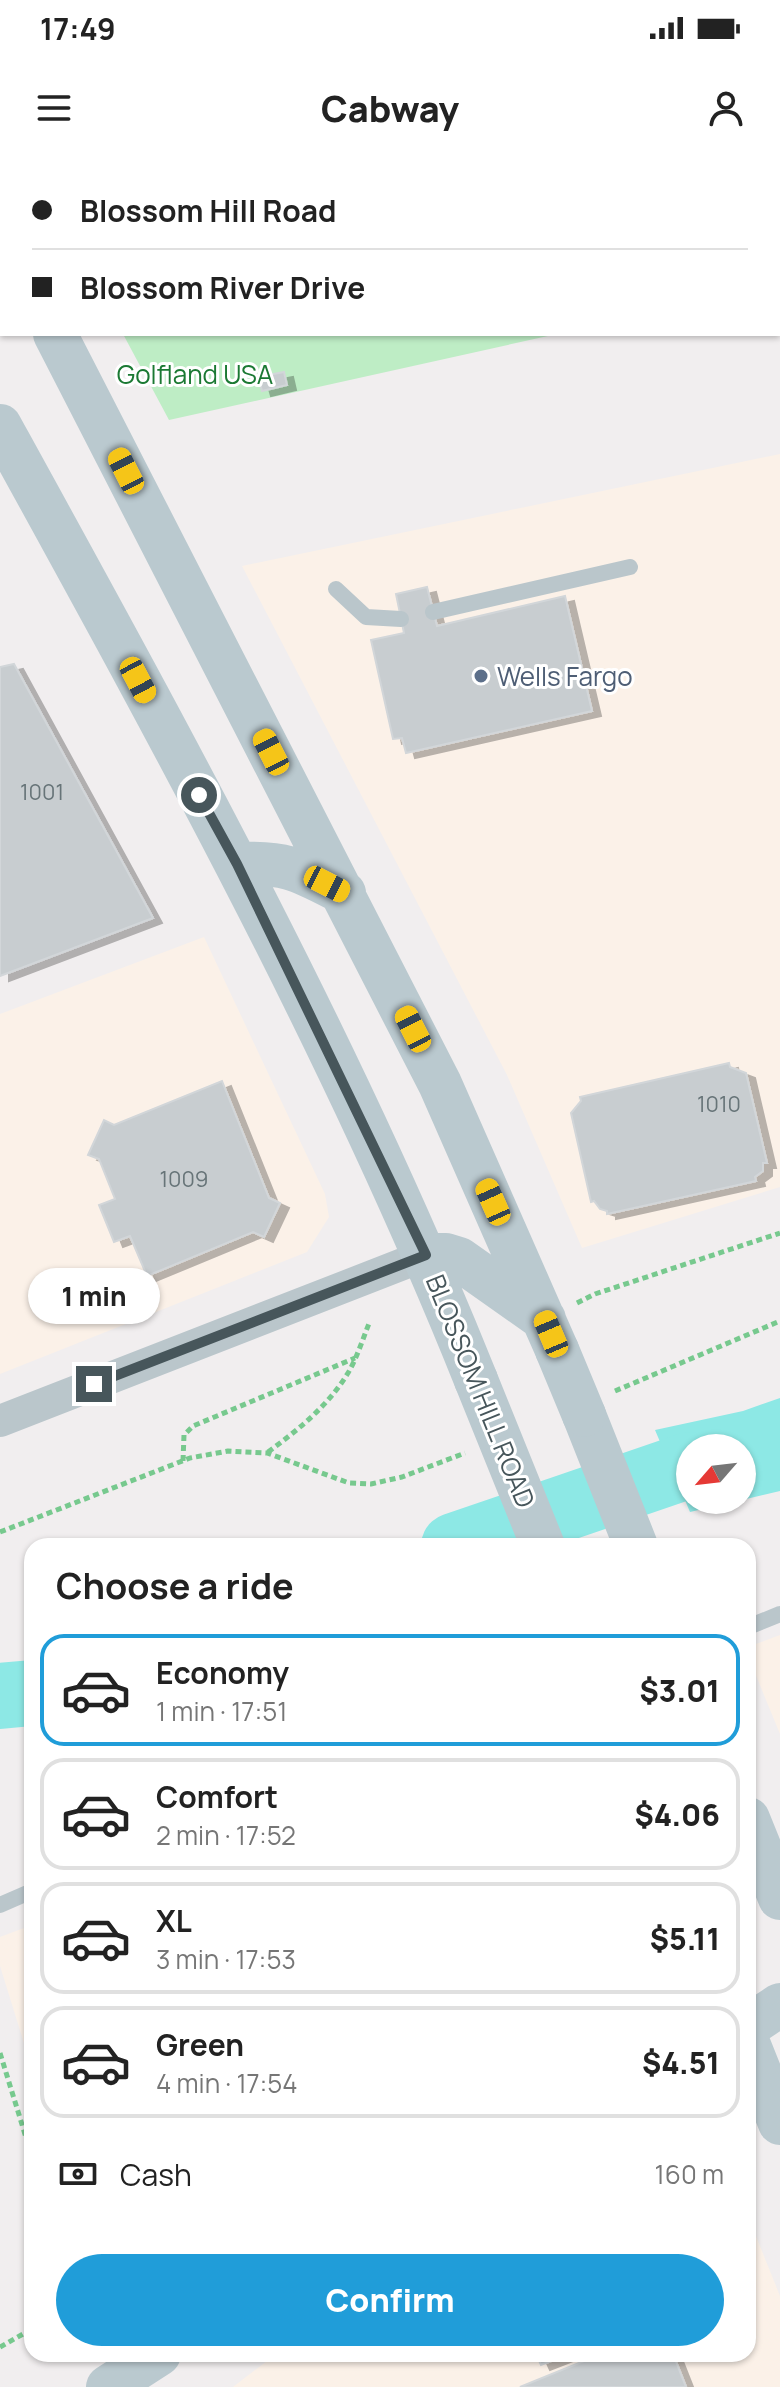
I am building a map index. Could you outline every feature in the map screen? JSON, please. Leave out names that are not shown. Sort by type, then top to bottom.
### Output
[{"type":"main road","points":[[56,336],[440,1084],[551,1334],[633,1538]]},
{"type":"main road","name":"BLOSSOM HILL ROAD","points":[[0,426],[237,864],[426,1255],[540,1538]]},
{"type":"main road","points":[[237,864],[273,862],[289,866],[344,893]]},
{"type":"main road","points":[[426,1255],[446,1255],[459,1259],[551,1334]]},
{"type":"main road","points":[[756,1839],[780,1898]]},
{"type":"main road","points":[[756,2021],[780,2005]]},
{"type":"main road","points":[[756,2063],[780,2123]]},
{"type":"main road","points":[[108,2387],[147,2362]]},
{"type":"street","points":[[0,1421],[426,1255]]},
{"type":"lane","points":[[433,612],[630,567]]},
{"type":"lane","points":[[336,589],[366,617],[401,619]]},
{"type":"lane","points":[[756,1624],[780,1614]]},
{"type":"lane","points":[[0,1905],[24,1894]]},
{"type":"path","points":[[551,1334],[595,1294],[780,1233]]},
{"type":"path","points":[[267,1453],[304,1425],[326,1402],[349,1372],[370,1321]]},
{"type":"path","points":[[611,1392],[780,1321]]},
{"type":"path","points":[[183,1461],[184,1435],[193,1426],[355,1358]]},
{"type":"path","points":[[0,1532],[183,1461],[228,1451],[267,1453],[349,1483],[371,1484],[402,1477],[467,1452]]},
{"type":"path","points":[[0,2053],[24,2131]]},
{"type":"path","points":[[0,2347],[24,2334]]},
{"type":"shaded area","points":[[780,454],[780,1187],[582,1248],[507,1075],[242,566]]},
{"type":"shaded area","points":[[204,937],[325,1194],[329,1217],[307,1252],[0,1374],[0,1014]]},
{"type":"shaded area","points":[[780,1635],[780,1734],[756,1676],[756,1644]]},
{"type":"shaded area","points":[[24,1928],[24,2043],[0,1966],[0,1937]]},
{"type":"shaded area","points":[[756,2236],[780,2296],[780,2387],[233,2387],[266,2362],[756,2362]]},
{"type":"green space","name":"Golfland USA","points":[[124,336],[548,336],[169,420]]},
{"type":"water","points":[[780,1398],[780,1491],[756,1497],[756,1434],[676,1434],[676,1479],[655,1430],[743,1411]]},
{"type":"building","points":[[284,372],[287,385],[262,391],[258,377]]},
{"type":"building","name":"Wells Fargo","points":[[427,587],[437,626],[565,596],[592,711],[406,753],[402,738],[393,739],[371,640],[404,633],[396,594]]},
{"type":"building","points":[[14,664],[153,918],[0,976],[0,667]]},
{"type":"building","points":[[729,1063],[730,1067],[746,1073],[767,1163],[763,1163],[763,1171],[755,1177],[756,1181],[607,1214],[594,1201],[591,1202],[571,1113],[581,1101],[580,1097]]},
{"type":"building","points":[[222,1081],[269,1198],[280,1203],[264,1237],[253,1232],[147,1276],[130,1236],[114,1242],[99,1205],[115,1199],[99,1159],[88,1155],[104,1120],[114,1125]]},
{"type":"building","points":[[581,2362],[676,2362],[686,2387],[520,2387]]},
{"type":"waterway","points":[[477,1538],[676,1470]]},
{"type":"waterway","points":[[0,1696],[24,1694]]},
{"type":"place","name":"Wells Fargo","points":[[481,676]]},
{"type":"route","points":[[94,1384],[426,1255],[237,864],[199,795]]}]
